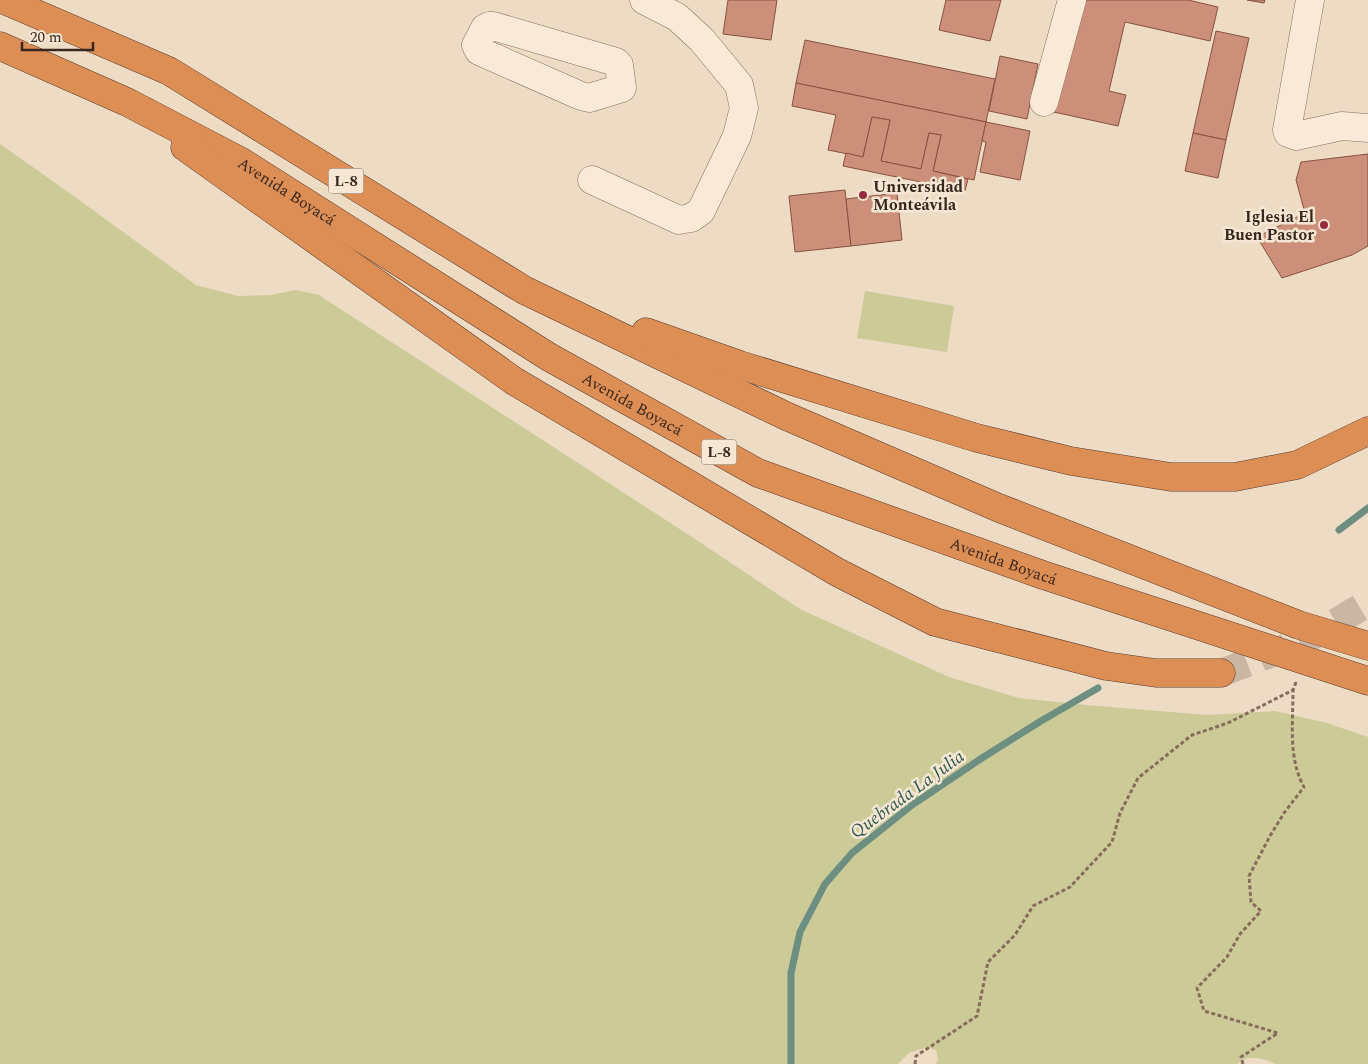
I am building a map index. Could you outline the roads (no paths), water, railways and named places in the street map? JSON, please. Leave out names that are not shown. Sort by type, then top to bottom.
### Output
[{"type":"highway","name":"L-8","points":[[4,0],[169,71],[524,290],[786,416],[999,508],[1298,625],[1368,646]]},
{"type":"highway","name":"Avenida Boyacá","points":[[0,46],[127,102],[240,161],[549,357],[758,473],[1043,576],[1368,681]]},
{"type":"highway","points":[[127,102],[208,165],[514,381],[837,572],[935,622],[1106,666],[1156,673],[1221,673]]},
{"type":"highway","points":[[524,290],[750,368],[977,438],[1071,460],[1171,477],[1235,477],[1297,465],[1368,431]]},
{"type":"lane","points":[[592,180],[679,220],[691,218],[702,211],[737,136],[744,108],[738,85],[702,40],[677,16],[644,0]]},
{"type":"lane","points":[[1044,102],[1072,0]]},
{"type":"lane","points":[[1310,0],[1288,133],[1296,136],[1342,126],[1368,128]]},
{"type":"lane","points":[[493,26],[616,62],[619,65],[622,88],[589,98],[581,96],[478,51],[476,45],[485,28],[493,26]]},
{"type":"waterway","name":"Quebrada La Julia","points":[[1339,530],[1368,508]]},
{"type":"waterway","name":"Quebrada La Julia","points":[[791,1064],[791,973],[800,932],[825,884],[852,853],[912,805],[982,758],[1098,688]]},
{"type":"tunnel","points":[[1221,673],[1306,640],[1368,603]]},
{"type":"place","name":"Universidad Monteávila","points":[[863,195]]},
{"type":"place","name":"Iglesia El Buen Pastor","points":[[1324,225]]}]
